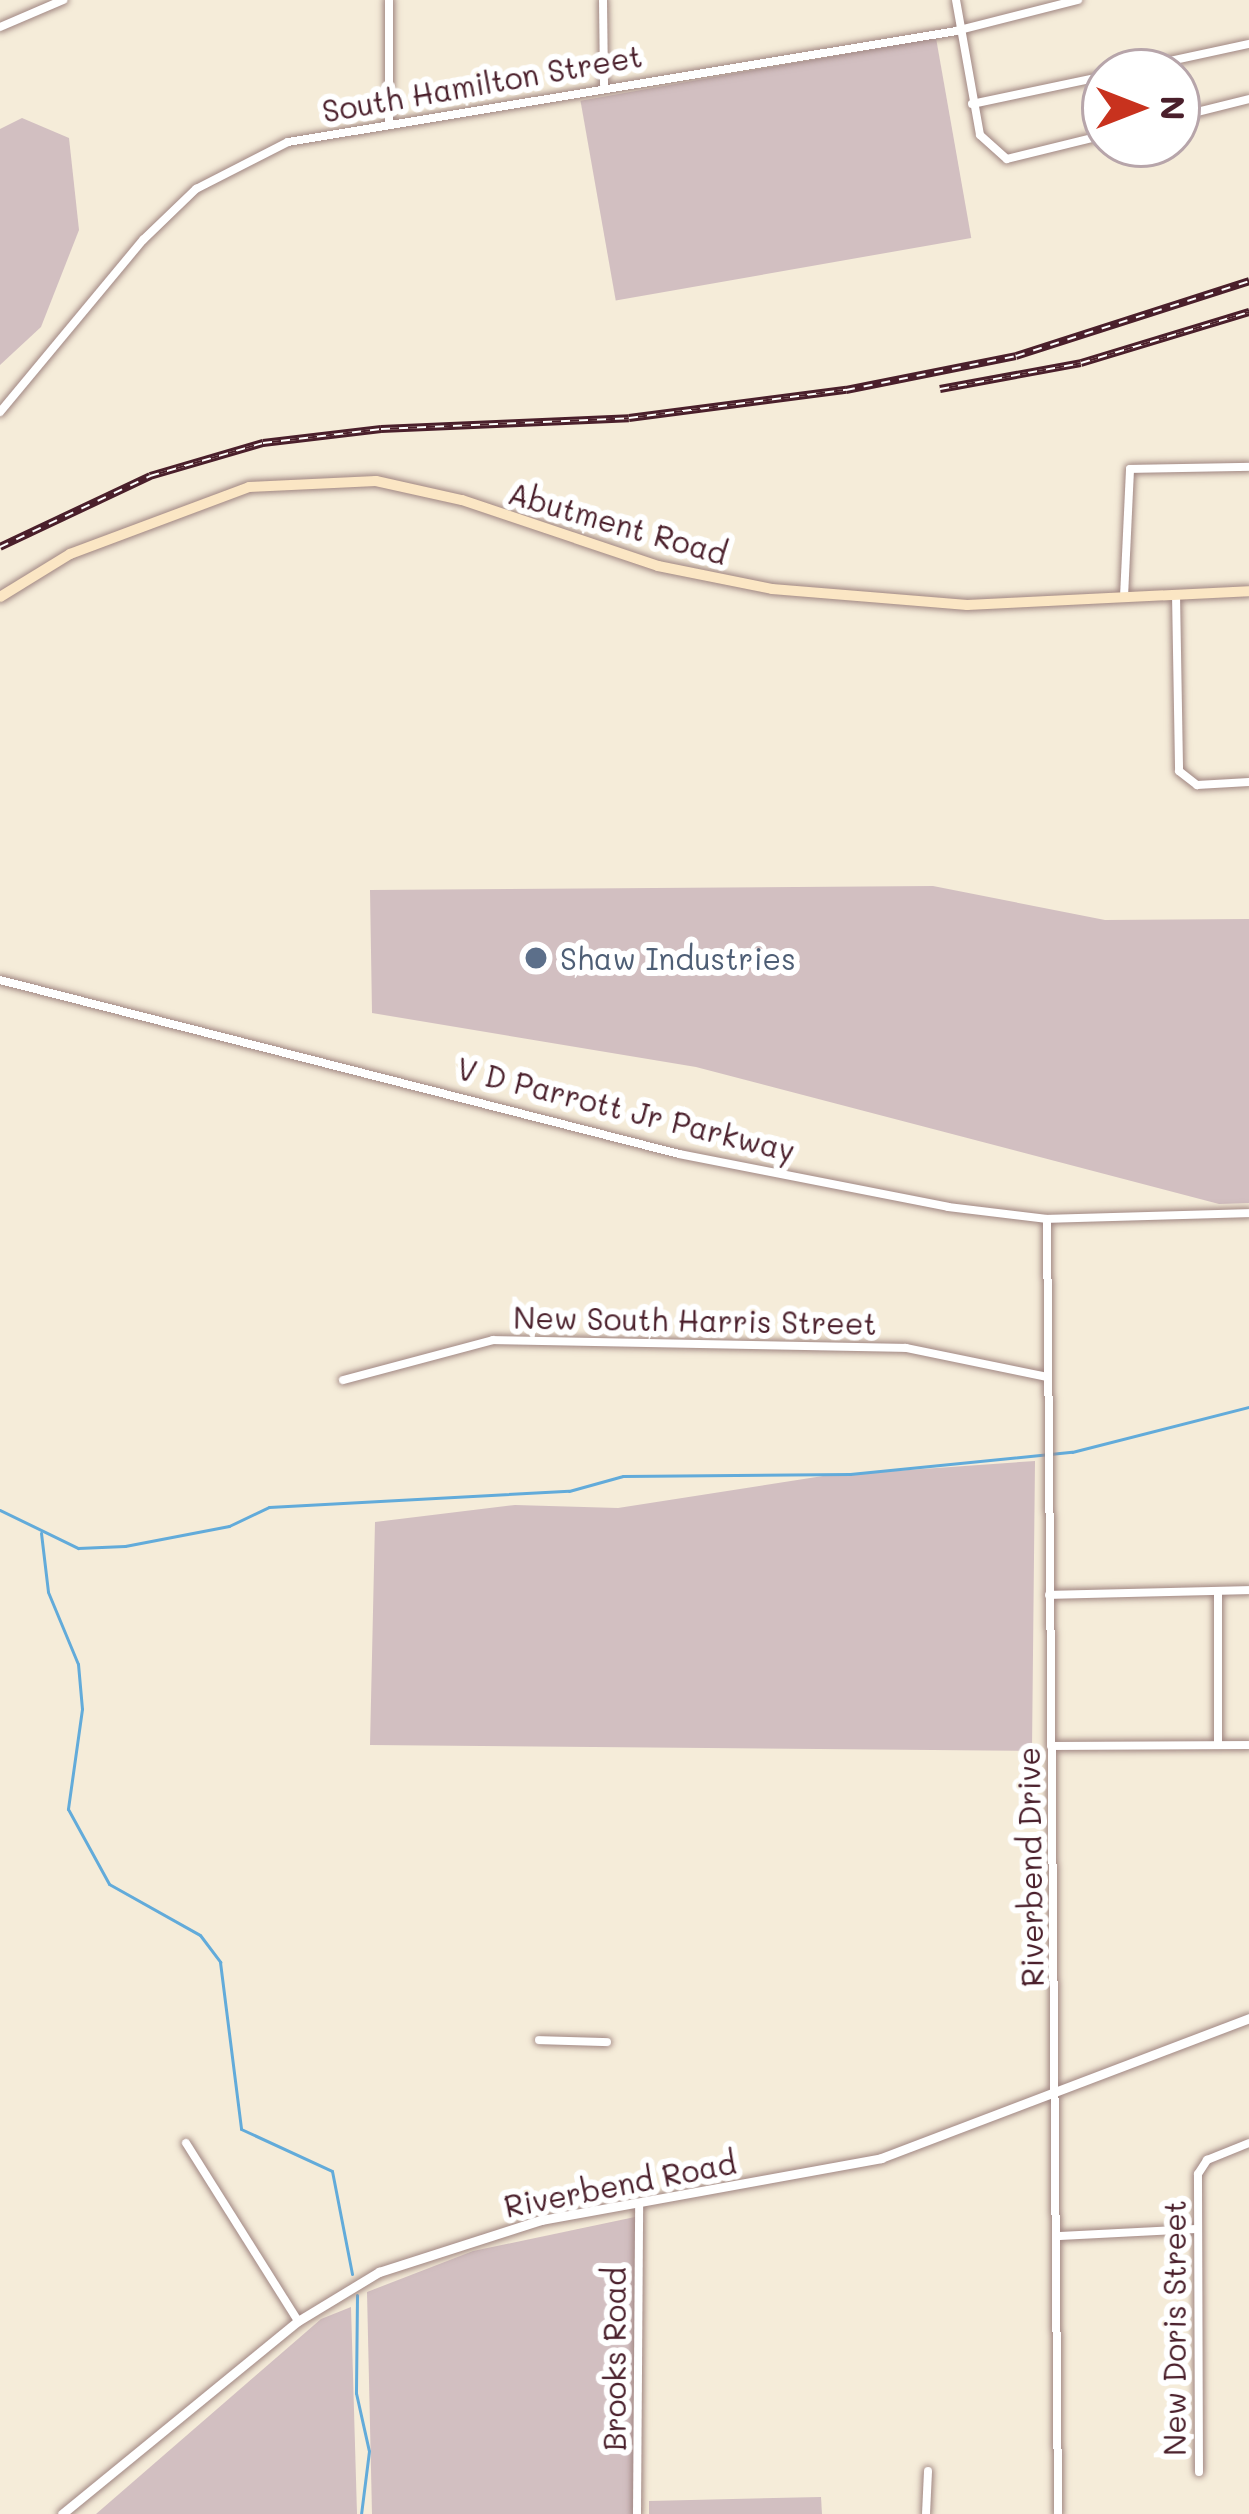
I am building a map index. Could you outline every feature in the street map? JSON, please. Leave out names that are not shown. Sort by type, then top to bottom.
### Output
[{"type":"main road","name":"Abutment Road","points":[[0,597],[70,554],[249,487],[376,482],[462,500],[658,566],[772,589],[967,604],[1249,592]]},
{"type":"street","points":[[0,27],[63,0]]},
{"type":"street","points":[[389,0],[389,123]]},
{"type":"street","points":[[603,0],[604,85]]},
{"type":"street","points":[[956,0],[956,31],[980,135],[1007,159],[1081,141]]},
{"type":"street","name":"South Hamilton Street","points":[[0,412],[142,240],[196,189],[288,142],[604,85],[956,31],[1078,0]]},
{"type":"street","points":[[1201,54],[1249,44]]},
{"type":"street","points":[[972,104],[1081,81]]},
{"type":"street","points":[[1201,111],[1249,99]]},
{"type":"street","points":[[1124,598],[1130,469],[1249,467]]},
{"type":"street","points":[[1176,594],[1179,771],[1197,784],[1249,782]]},
{"type":"street","name":"V D Parrott Jr Parkway","points":[[0,980],[679,1154],[1047,1220],[1249,1213]]},
{"type":"street","name":"Riverbend Drive","points":[[1047,1220],[1054,2093],[1060,2236],[1058,2514]]},
{"type":"street","name":"New South Harris Street","points":[[344,1380],[493,1340],[906,1348],[1047,1377]]},
{"type":"street","points":[[1049,1595],[1249,1590]]},
{"type":"street","points":[[1218,1591],[1218,1745]]},
{"type":"street","points":[[1051,1746],[1249,1745]]},
{"type":"street","name":"Riverbend Road","points":[[62,2514],[298,2321],[380,2272],[455,2242],[881,2158],[1249,2018]]},
{"type":"street","points":[[539,2040],[607,2042]]},
{"type":"street","points":[[186,2143],[298,2321]]},
{"type":"street","name":"New Doris Street","points":[[1199,2472],[1201,2165],[1249,2144]]},
{"type":"street","name":"Brooks Road","points":[[637,2514],[639,2204]]},
{"type":"street","points":[[1060,2236],[1197,2229]]},
{"type":"street","points":[[926,2514],[928,2471]]},
{"type":"shaded area","points":[[936,38],[971,238],[616,301],[580,101]]},
{"type":"shaded area","points":[[22,118],[69,138],[79,230],[41,327],[0,365],[0,129]]},
{"type":"shaded area","points":[[933,886],[1105,920],[1249,919],[1249,1203],[1219,1204],[696,1067],[372,1013],[370,890]]},
{"type":"shaded area","points":[[1035,1461],[1032,1751],[370,1745],[375,1522],[515,1505],[618,1508],[823,1476]]},
{"type":"shaded area","points":[[635,2217],[635,2514],[372,2514],[367,2292],[473,2251]]},
{"type":"shaded area","points":[[351,2307],[357,2514],[96,2514],[321,2319]]},
{"type":"shaded area","points":[[821,2497],[822,2514],[649,2514],[649,2501]]},
{"type":"waterway","points":[[0,1510],[78,1548],[125,1546],[229,1526],[269,1507],[569,1491],[623,1476],[850,1474],[1072,1452],[1249,1407]]},
{"type":"waterway","points":[[41,1533],[48,1592],[78,1664],[82,1709],[68,1809],[109,1884],[200,1935],[220,1962],[241,2129],[332,2171],[352,2274]]},
{"type":"waterway","points":[[357,2295],[356,2393],[369,2451],[361,2514]]},
{"type":"railway","points":[[0,547],[150,476],[263,443],[381,429],[629,418],[846,390],[1016,356],[1249,281]]},
{"type":"railway","points":[[940,389],[1081,363],[1249,312]]},
{"type":"place","name":"Shaw Industries","points":[[536,958]]}]
